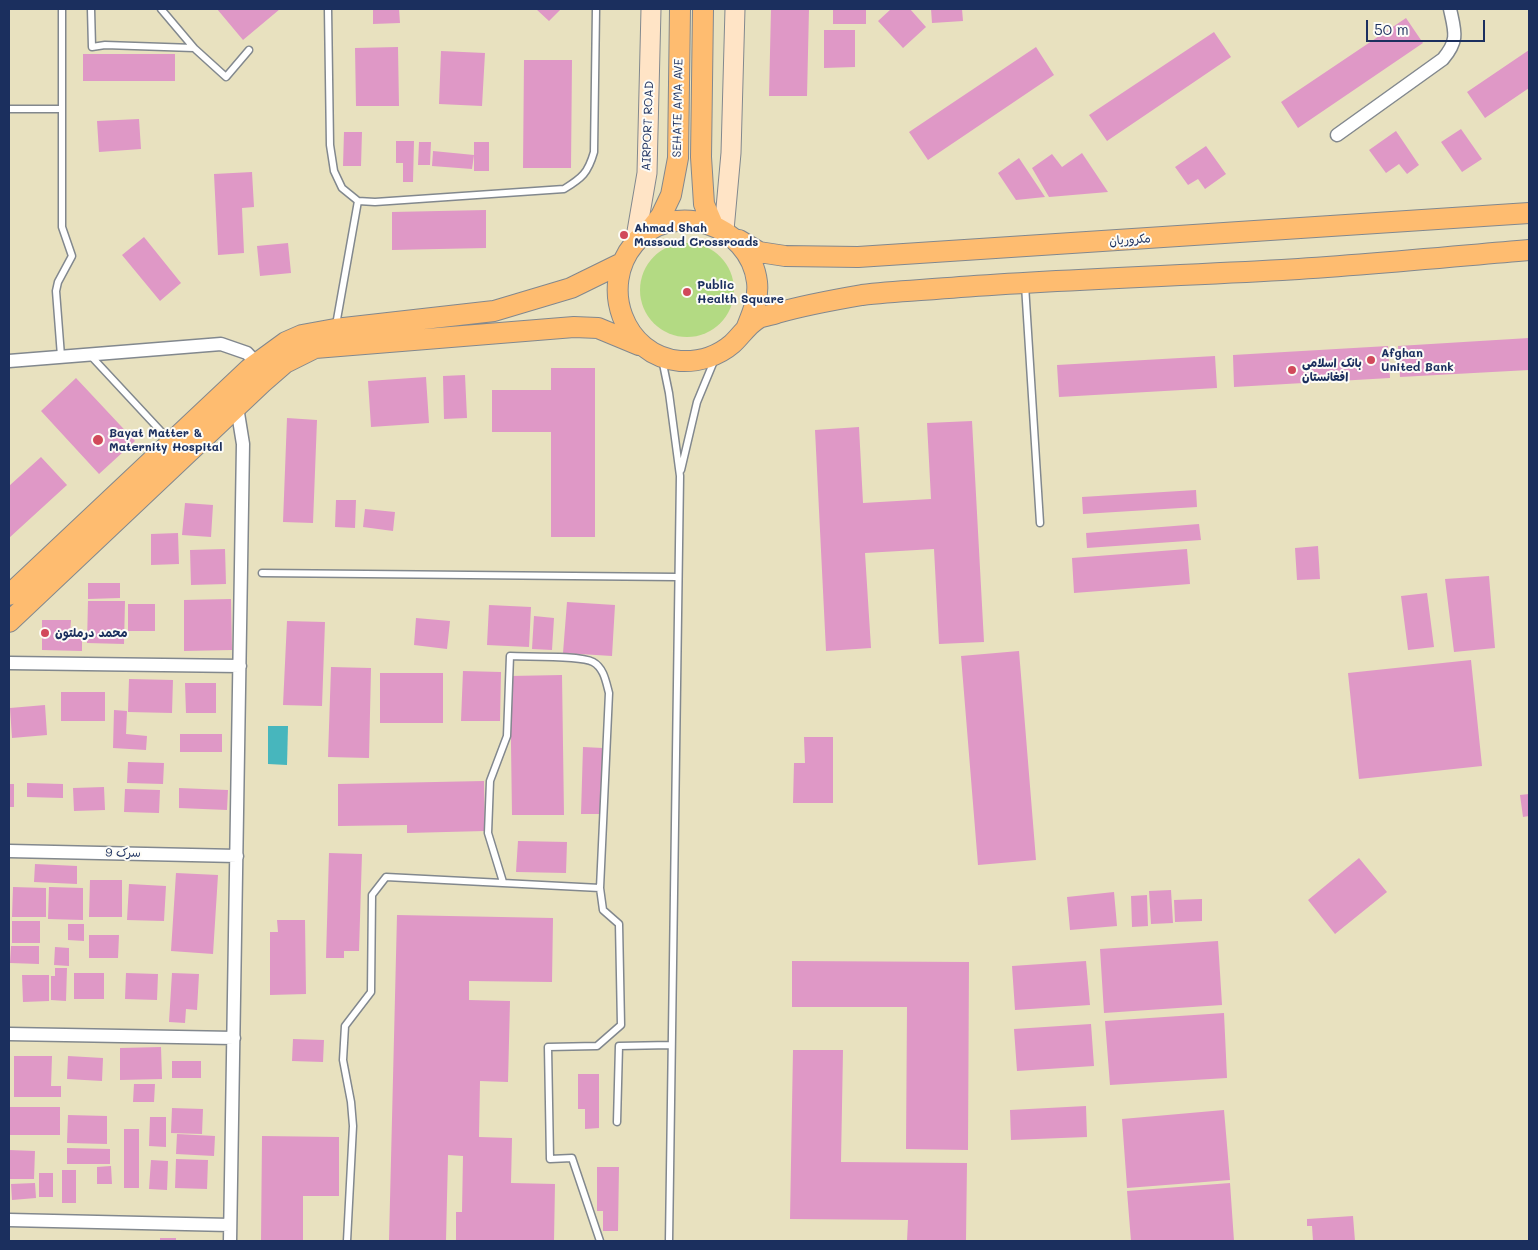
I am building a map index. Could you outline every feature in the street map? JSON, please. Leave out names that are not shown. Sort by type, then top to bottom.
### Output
[{"type":"main road","name":"AIRPORT ROAD","points":[[642,237],[647,173],[651,9]]},
{"type":"main road","name":"SEHATE AMA AVE","points":[[642,237],[662,216],[671,195],[678,158],[680,9]]},
{"type":"main road","points":[[703,9],[702,175],[704,204],[724,231],[750,257],[757,281],[756,306],[746,329]]},
{"type":"main road","points":[[724,231],[731,153],[735,9]]},
{"type":"main road","name":"مکروریان","points":[[724,231],[759,252],[785,256],[858,257],[1529,213]]},
{"type":"main road","points":[[653,352],[629,330],[619,309],[616,286],[622,263],[642,237],[670,222],[692,220],[724,231]]},
{"type":"main road","points":[[9,595],[172,442],[263,370],[285,363],[315,348],[574,327],[598,328],[653,352],[680,361],[699,360],[717,354],[733,343],[759,318],[805,305],[865,295],[1025,282],[1284,270],[1529,250]]},
{"type":"main road","points":[[9,622],[237,407],[263,370],[286,342],[302,336],[335,329],[494,311],[571,288],[622,263]]},
{"type":"street","points":[[1337,135],[1443,59],[1452,49],[1456,36],[1450,9]]},
{"type":"street","points":[[9,360],[221,344],[247,353],[263,370]]},
{"type":"street","points":[[230,1241],[243,444],[237,407]]},
{"type":"street","points":[[9,663],[240,666]]},
{"type":"street","name":"سرک 9","points":[[9,851],[237,856]]},
{"type":"street","points":[[9,1034],[234,1038]]},
{"type":"street","points":[[9,1220],[230,1225]]},
{"type":"lane","points":[[61,356],[56,291],[72,256],[62,227],[62,9]]},
{"type":"lane","points":[[91,9],[92,47],[105,45],[194,48]]},
{"type":"lane","points":[[161,9],[194,48],[226,77],[249,50]]},
{"type":"lane","points":[[328,9],[330,145],[334,171],[342,188],[358,201],[535,192],[564,188],[580,179],[590,168],[594,152],[596,9]]},
{"type":"lane","points":[[9,109],[62,109]]},
{"type":"lane","points":[[335,329],[358,201]]},
{"type":"lane","points":[[1025,282],[1040,523]]},
{"type":"lane","points":[[653,352],[670,393],[680,476],[677,577],[669,1241]]},
{"type":"lane","points":[[89,354],[172,442]]},
{"type":"lane","points":[[680,476],[697,402],[717,354]]},
{"type":"lane","points":[[262,573],[677,577]]},
{"type":"lane","points":[[503,882],[488,833],[490,781],[507,736],[510,656],[578,659],[593,662],[603,673],[609,693],[600,888],[603,910],[619,924],[621,1025],[597,1046],[548,1047],[550,1159],[572,1158],[600,1241]]},
{"type":"lane","points":[[347,1241],[353,1126],[351,1102],[343,1060],[346,1026],[371,992],[372,895],[386,877],[600,888]]},
{"type":"lane","points":[[617,1122],[619,1046],[671,1045]]},
{"type":"green space","points":[[678,243],[696,243],[721,256],[731,272],[734,290],[731,308],[721,324],[696,337],[678,337],[653,324],[640,299],[640,281],[653,256]]},
{"type":"water","points":[[268,726],[288,726],[287,765],[268,764]]},
{"type":"building","points":[[217,9],[280,9],[243,40]]},
{"type":"building","points":[[373,9],[399,9],[400,23],[373,24]]},
{"type":"building","points":[[536,9],[561,9],[549,21]]},
{"type":"building","points":[[771,9],[809,9],[807,96],[769,96]]},
{"type":"building","points":[[833,9],[866,9],[866,24],[833,24]]},
{"type":"building","points":[[891,9],[910,9],[926,27],[903,48],[878,21]]},
{"type":"building","points":[[931,9],[962,9],[963,21],[932,23]]},
{"type":"building","points":[[1406,18],[1423,43],[1298,128],[1281,102]]},
{"type":"building","points":[[824,30],[855,30],[855,67],[824,68]]},
{"type":"building","points":[[1214,32],[1231,57],[1107,141],[1089,115]]},
{"type":"building","points":[[398,47],[399,106],[356,106],[355,48]]},
{"type":"building","points":[[1036,47],[1054,75],[928,160],[909,132]]},
{"type":"building","points":[[1529,50],[1529,88],[1485,118],[1467,92]]},
{"type":"building","points":[[441,51],[485,53],[482,106],[439,104]]},
{"type":"building","points":[[83,54],[175,54],[175,81],[83,81]]},
{"type":"building","points":[[524,60],[572,60],[571,168],[523,168]]},
{"type":"building","points":[[139,119],[141,149],[99,152],[97,121]]},
{"type":"building","points":[[1461,129],[1482,159],[1462,172],[1441,142]]},
{"type":"building","points":[[1396,131],[1419,165],[1407,174],[1399,164],[1386,173],[1369,150]]},
{"type":"building","points":[[344,132],[362,132],[361,166],[343,166]]},
{"type":"building","points":[[396,141],[414,141],[413,182],[403,182],[403,163],[396,163]]},
{"type":"building","points":[[419,142],[431,142],[430,165],[418,165]]},
{"type":"building","points":[[474,142],[489,142],[489,171],[474,171]]},
{"type":"building","points":[[1206,146],[1226,174],[1205,189],[1198,179],[1188,185],[1175,167]]},
{"type":"building","points":[[433,151],[474,155],[472,169],[432,166]]},
{"type":"building","points":[[1082,153],[1108,192],[1049,197],[1032,168],[1052,154],[1062,167]]},
{"type":"building","points":[[1019,158],[1045,197],[1016,200],[998,173]]},
{"type":"building","points":[[252,172],[254,207],[242,208],[244,253],[218,255],[214,174]]},
{"type":"building","points":[[486,210],[486,248],[392,250],[392,212]]},
{"type":"building","points":[[144,237],[181,283],[160,301],[122,255]]},
{"type":"building","points":[[288,243],[291,273],[260,276],[257,246]]},
{"type":"building","points":[[1529,338],[1529,370],[1400,377],[1398,346]]},
{"type":"building","points":[[1388,346],[1390,378],[1234,387],[1233,355]]},
{"type":"building","points":[[1215,356],[1217,388],[1059,397],[1057,365]]},
{"type":"building","points":[[551,368],[595,368],[595,537],[551,537],[551,432],[492,432],[492,390],[551,390]]},
{"type":"building","points":[[465,375],[467,418],[444,419],[443,376]]},
{"type":"building","points":[[426,377],[429,423],[371,427],[368,381]]},
{"type":"building","points":[[76,378],[135,441],[99,474],[41,411]]},
{"type":"building","points":[[287,418],[317,420],[313,523],[283,522]]},
{"type":"building","points":[[972,421],[984,642],[939,644],[934,549],[865,553],[871,648],[826,651],[815,430],[859,427],[863,503],[931,499],[927,423]]},
{"type":"building","points":[[41,457],[67,485],[9,538],[9,486]]},
{"type":"building","points":[[1196,490],[1197,507],[1083,514],[1082,497]]},
{"type":"building","points":[[336,500],[356,500],[355,528],[335,527]]},
{"type":"building","points":[[185,503],[213,505],[211,537],[182,535]]},
{"type":"building","points":[[365,509],[395,512],[393,531],[363,527]]},
{"type":"building","points":[[1199,524],[1201,540],[1087,548],[1086,533]]},
{"type":"building","points":[[178,533],[179,564],[151,565],[151,534]]},
{"type":"building","points":[[1318,546],[1320,579],[1297,580],[1295,548]]},
{"type":"building","points":[[225,549],[226,584],[191,585],[190,550]]},
{"type":"building","points":[[1187,549],[1190,584],[1074,593],[1072,558]]},
{"type":"building","points":[[1489,576],[1495,648],[1454,652],[1445,579]]},
{"type":"building","points":[[88,583],[120,583],[120,598],[88,599]]},
{"type":"building","points":[[1427,593],[1434,647],[1408,650],[1401,596]]},
{"type":"building","points":[[231,599],[232,650],[184,651],[184,600]]},
{"type":"building","points":[[88,601],[125,601],[124,644],[87,643]]},
{"type":"building","points":[[567,602],[615,605],[612,656],[563,653]]},
{"type":"building","points":[[128,604],[155,604],[155,631],[128,631]]},
{"type":"building","points":[[489,605],[531,607],[529,647],[487,645]]},
{"type":"building","points":[[534,616],[554,618],[552,650],[532,649]]},
{"type":"building","points":[[416,618],[450,621],[447,649],[414,645]]},
{"type":"building","points":[[42,620],[71,620],[70,634],[82,634],[82,651],[42,650]]},
{"type":"building","points":[[287,621],[325,622],[322,706],[283,705]]},
{"type":"building","points":[[1019,651],[1036,860],[978,865],[961,656]]},
{"type":"building","points":[[1471,660],[1482,766],[1359,779],[1348,673]]},
{"type":"building","points":[[331,667],[371,668],[369,758],[328,757]]},
{"type":"building","points":[[463,671],[501,672],[500,721],[461,721]]},
{"type":"building","points":[[380,673],[443,673],[443,723],[380,723]]},
{"type":"building","points":[[562,675],[564,815],[512,815],[510,676]]},
{"type":"building","points":[[129,679],[173,680],[172,713],[128,712]]},
{"type":"building","points":[[185,683],[216,683],[216,713],[186,713]]},
{"type":"building","points":[[61,692],[105,692],[105,721],[61,721]]},
{"type":"building","points":[[45,705],[47,735],[12,738],[10,708]]},
{"type":"building","points":[[114,710],[127,711],[126,734],[147,736],[146,750],[113,748]]},
{"type":"building","points":[[180,734],[222,734],[222,752],[180,752]]},
{"type":"building","points":[[804,737],[833,737],[833,803],[793,803],[794,763],[805,763]]},
{"type":"building","points":[[583,747],[603,748],[602,814],[581,814]]},
{"type":"building","points":[[128,762],[164,763],[163,784],[127,783]]},
{"type":"building","points":[[484,781],[485,831],[407,833],[407,825],[338,826],[338,784]]},
{"type":"building","points":[[27,783],[63,784],[63,798],[27,797]]},
{"type":"building","points":[[9,784],[14,784],[14,807],[9,807]]},
{"type":"building","points":[[104,787],[105,810],[74,811],[73,788]]},
{"type":"building","points":[[179,788],[228,790],[227,810],[179,808]]},
{"type":"building","points":[[125,789],[160,790],[159,813],[124,812]]},
{"type":"building","points":[[1529,794],[1529,816],[1523,817],[1520,795]]},
{"type":"building","points":[[518,841],[567,842],[566,873],[516,872]]},
{"type":"building","points":[[329,853],[362,854],[359,951],[344,951],[344,958],[326,958]]},
{"type":"building","points":[[1359,858],[1387,892],[1335,934],[1308,900]]},
{"type":"building","points":[[35,864],[77,866],[77,884],[34,882]]},
{"type":"building","points":[[176,873],[218,875],[213,954],[171,951]]},
{"type":"building","points":[[90,880],[122,880],[122,917],[89,917]]},
{"type":"building","points":[[129,884],[166,886],[164,921],[127,920]]},
{"type":"building","points":[[13,887],[46,888],[46,917],[12,917]]},
{"type":"building","points":[[49,887],[83,888],[83,920],[48,919]]},
{"type":"building","points":[[1171,890],[1173,923],[1151,924],[1149,891]]},
{"type":"building","points":[[1114,892],[1117,926],[1070,930],[1067,897]]},
{"type":"building","points":[[1147,895],[1148,926],[1132,927],[1131,896]]},
{"type":"building","points":[[1202,899],[1202,921],[1175,922],[1174,900]]},
{"type":"building","points":[[397,915],[553,918],[552,982],[469,981],[469,1000],[510,1001],[508,1082],[480,1081],[479,1137],[512,1138],[511,1183],[555,1184],[554,1241],[456,1241],[456,1212],[462,1212],[463,1156],[448,1155],[446,1241],[389,1241]]},
{"type":"building","points":[[277,920],[305,920],[306,994],[270,995],[270,932],[278,932]]},
{"type":"building","points":[[12,921],[40,921],[40,943],[12,943]]},
{"type":"building","points":[[68,924],[84,924],[84,941],[68,940]]},
{"type":"building","points":[[89,935],[119,935],[118,958],[89,958]]},
{"type":"building","points":[[1218,941],[1222,1005],[1104,1013],[1100,949]]},
{"type":"building","points":[[11,946],[39,946],[39,964],[10,963]]},
{"type":"building","points":[[55,947],[69,948],[69,966],[54,965]]},
{"type":"building","points":[[792,961],[969,962],[968,1150],[906,1149],[907,1007],[792,1007]]},
{"type":"building","points":[[1086,961],[1090,1005],[1015,1010],[1012,966]]},
{"type":"building","points":[[55,968],[67,968],[66,1001],[51,1000],[51,976],[55,976]]},
{"type":"building","points":[[74,973],[104,973],[104,999],[74,999]]},
{"type":"building","points":[[126,973],[158,974],[157,1000],[125,999]]},
{"type":"building","points":[[172,973],[199,974],[197,1010],[186,1009],[185,1023],[169,1022]]},
{"type":"building","points":[[22,975],[49,975],[49,1001],[23,1002]]},
{"type":"building","points":[[1224,1013],[1227,1078],[1110,1085],[1105,1021]]},
{"type":"building","points":[[1091,1024],[1094,1066],[1017,1071],[1014,1029]]},
{"type":"building","points":[[293,1039],[324,1040],[323,1062],[292,1061]]},
{"type":"building","points":[[161,1047],[162,1079],[120,1080],[120,1048]]},
{"type":"building","points":[[793,1050],[843,1050],[841,1162],[967,1163],[966,1241],[907,1241],[908,1220],[790,1219]]},
{"type":"building","points":[[14,1056],[52,1056],[51,1086],[61,1086],[61,1097],[14,1097]]},
{"type":"building","points":[[68,1056],[103,1058],[102,1081],[67,1079]]},
{"type":"building","points":[[172,1061],[201,1061],[201,1078],[172,1078]]},
{"type":"building","points":[[578,1074],[599,1074],[599,1128],[585,1129],[585,1109],[578,1109]]},
{"type":"building","points":[[134,1084],[155,1084],[154,1102],[133,1102]]},
{"type":"building","points":[[1086,1106],[1087,1137],[1011,1140],[1010,1110]]},
{"type":"building","points":[[9,1107],[60,1107],[60,1135],[9,1135]]},
{"type":"building","points":[[172,1108],[203,1109],[202,1134],[171,1133]]},
{"type":"building","points":[[1224,1110],[1230,1180],[1127,1188],[1122,1119]]},
{"type":"building","points":[[68,1115],[107,1116],[107,1144],[67,1143]]},
{"type":"building","points":[[150,1117],[166,1117],[166,1147],[149,1146]]},
{"type":"building","points":[[124,1129],[139,1129],[139,1188],[124,1188]]},
{"type":"building","points":[[177,1134],[215,1136],[214,1156],[176,1154]]},
{"type":"building","points":[[262,1136],[339,1137],[339,1196],[303,1196],[303,1241],[261,1241]]},
{"type":"building","points":[[67,1148],[110,1149],[110,1164],[67,1164]]},
{"type":"building","points":[[9,1150],[35,1151],[34,1179],[9,1179]]},
{"type":"building","points":[[176,1159],[208,1160],[207,1189],[175,1188]]},
{"type":"building","points":[[151,1160],[168,1161],[167,1190],[149,1189]]},
{"type":"building","points":[[111,1166],[112,1184],[97,1184],[97,1167]]},
{"type":"building","points":[[597,1167],[619,1167],[618,1231],[603,1231],[603,1211],[597,1211]]},
{"type":"building","points":[[62,1170],[76,1170],[76,1203],[62,1203]]},
{"type":"building","points":[[39,1173],[53,1173],[53,1197],[39,1197]]},
{"type":"building","points":[[35,1183],[36,1198],[12,1200],[11,1184]]},
{"type":"building","points":[[1230,1183],[1234,1241],[1131,1241],[1127,1191]]},
{"type":"building","points":[[1353,1216],[1355,1241],[1313,1241],[1312,1226],[1307,1226],[1307,1219]]},
{"type":"building","points":[[160,1238],[176,1238],[176,1241],[160,1241]]},
{"type":"place","name":"Ahmad Shah Massoud Crossroads","points":[[624,235]]},
{"type":"place","name":"Public Health Square","points":[[687,292]]},
{"type":"place","name":"Afghan United Bank","points":[[1371,360]]},
{"type":"place","name":"بانک اسلامی افغانستان","points":[[1292,370]]},
{"type":"place","name":"Bayat Matter & Maternity Hospital","points":[[98,440]]},
{"type":"place","name":"محمد درملتون","points":[[45,633]]}]
